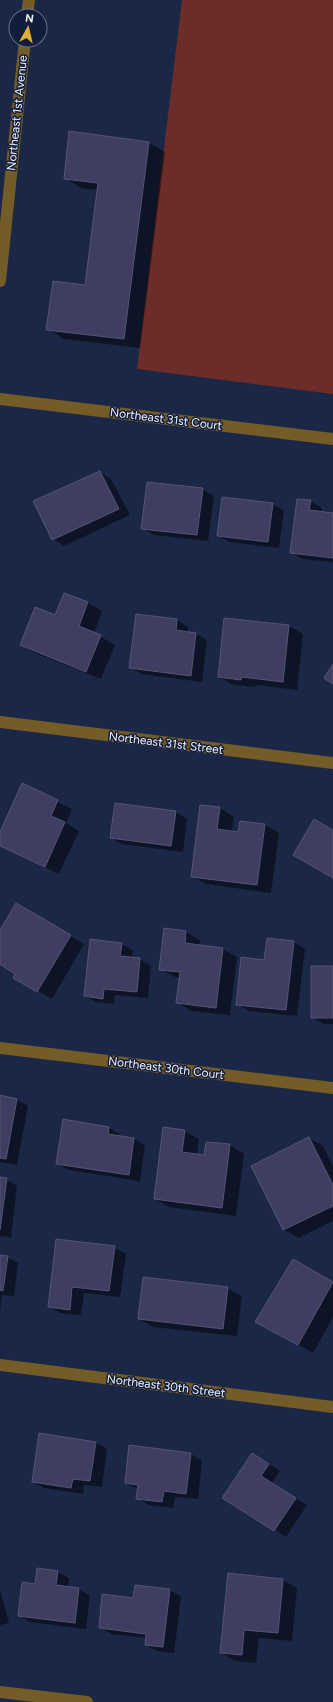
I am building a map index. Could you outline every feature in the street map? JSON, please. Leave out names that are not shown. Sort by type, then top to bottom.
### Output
[{"type":"street","name":"Northeast 1st Avenue","points":[[0,281],[24,48]]},
{"type":"street","name":"Northeast 31st Court","points":[[0,399],[333,438]]},
{"type":"street","name":"Northeast 31st Street","points":[[0,722],[333,763]]},
{"type":"street","name":"Northeast 30th Court","points":[[0,1048],[333,1088]]},
{"type":"street","name":"Northeast 30th Street","points":[[0,1365],[333,1407]]},
{"type":"street","points":[[0,1692],[87,1702]]},
{"type":"shaded area","points":[[182,0],[333,0],[333,394],[137,369]]},
{"type":"building","points":[[69,131],[149,142],[124,339],[46,330],[53,281],[85,285],[98,183],[64,179]]},
{"type":"building","points":[[100,471],[119,509],[52,540],[33,501]]},
{"type":"building","points":[[147,482],[203,488],[197,535],[141,529]]},
{"type":"building","points":[[222,497],[273,503],[268,542],[217,536]]},
{"type":"building","points":[[297,499],[311,500],[309,510],[333,513],[333,558],[290,553]]},
{"type":"building","points":[[64,593],[88,602],[79,626],[101,635],[86,672],[20,645],[35,607],[55,615]]},
{"type":"building","points":[[136,614],[177,619],[176,630],[196,633],[191,676],[129,668]]},
{"type":"building","points":[[224,618],[289,625],[283,682],[242,677],[241,680],[218,677]]},
{"type":"building","points":[[333,664],[333,684],[324,678]]},
{"type":"building","points":[[22,783],[58,800],[51,816],[65,822],[45,867],[0,846],[0,832]]},
{"type":"building","points":[[115,803],[176,811],[171,846],[110,838]]},
{"type":"building","points":[[200,805],[220,807],[217,829],[238,832],[240,821],[265,824],[257,885],[191,877]]},
{"type":"building","points":[[314,819],[333,830],[333,878],[293,855]]},
{"type":"building","points":[[16,903],[71,935],[37,992],[13,978],[15,974],[0,964],[0,930]]},
{"type":"building","points":[[164,928],[186,931],[185,943],[223,948],[216,1008],[176,1003],[180,972],[159,970]]},
{"type":"building","points":[[267,938],[294,941],[286,1010],[236,1005],[241,957],[264,960]]},
{"type":"building","points":[[90,939],[122,943],[120,956],[140,958],[137,992],[104,989],[103,999],[84,996]]},
{"type":"building","points":[[311,966],[333,966],[333,1018],[311,1018]]},
{"type":"building","points":[[0,1095],[17,1099],[6,1159],[0,1158]]},
{"type":"building","points":[[63,1119],[109,1127],[108,1134],[134,1138],[129,1175],[56,1164]]},
{"type":"building","points":[[163,1127],[185,1130],[182,1152],[204,1155],[206,1142],[230,1144],[222,1208],[154,1199]]},
{"type":"building","points":[[309,1137],[333,1185],[333,1206],[283,1230],[251,1166]]},
{"type":"building","points":[[0,1177],[7,1178],[0,1230]]},
{"type":"building","points":[[56,1239],[115,1246],[109,1291],[72,1287],[70,1310],[48,1307]]},
{"type":"building","points":[[0,1255],[8,1256],[3,1291],[0,1290]]},
{"type":"building","points":[[293,1259],[333,1282],[298,1345],[255,1322]]},
{"type":"building","points":[[143,1277],[228,1287],[223,1329],[138,1319]]},
{"type":"building","points":[[39,1433],[96,1442],[90,1481],[73,1479],[71,1488],[32,1482]]},
{"type":"building","points":[[129,1445],[191,1453],[186,1494],[164,1491],[162,1502],[136,1499],[138,1485],[125,1483]]},
{"type":"building","points":[[252,1453],[269,1464],[261,1476],[296,1498],[274,1531],[222,1498]]},
{"type":"building","points":[[37,1568],[58,1571],[56,1585],[79,1588],[75,1623],[18,1616],[22,1582],[35,1584]]},
{"type":"building","points":[[228,1573],[283,1579],[278,1633],[244,1630],[242,1655],[220,1653]]},
{"type":"building","points":[[135,1585],[170,1589],[163,1647],[145,1645],[146,1634],[99,1628],[102,1594],[133,1598]]}]
